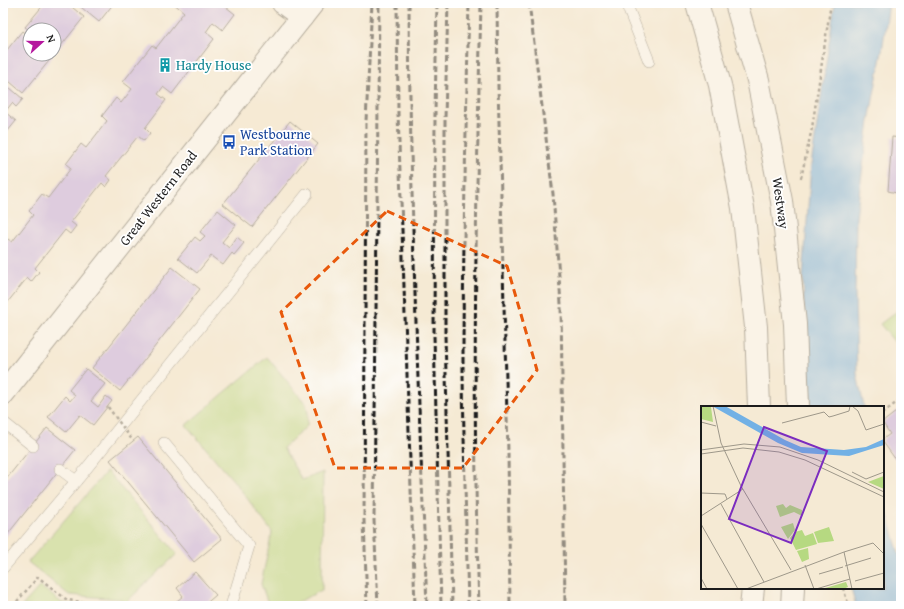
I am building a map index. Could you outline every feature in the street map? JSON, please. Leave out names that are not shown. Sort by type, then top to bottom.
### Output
[{"type":"main road","points":[[283,3],[308,10]]},
{"type":"main road","points":[[697,3],[720,85],[743,208],[756,327],[759,406]]},
{"type":"main road","name":"Westway","points":[[736,3],[758,80],[782,201],[795,324],[798,406]]},
{"type":"main road","name":"Great Western Road","points":[[3,394],[308,10]]},
{"type":"main road","points":[[751,606],[753,589]]},
{"type":"main road","points":[[792,606],[794,589]]},
{"type":"lane","points":[[626,3],[649,61]]},
{"type":"lane","points":[[3,568],[76,481],[307,194]]},
{"type":"lane","points":[[3,422],[33,446]]},
{"type":"lane","points":[[164,444],[249,546],[231,606]]},
{"type":"lane","points":[[60,469],[76,481]]},
{"type":"path","points":[[884,412],[901,399]]},
{"type":"path","points":[[108,407],[133,442]]},
{"type":"path","points":[[13,606],[38,577],[67,600],[118,604],[119,606]]},
{"type":"path","points":[[843,589],[849,606]]},
{"type":"highlighted area","points":[[387,211],[507,266],[537,370],[463,468],[335,468],[281,312]]},
{"type":"green space","points":[[901,308],[901,350],[880,324]]},
{"type":"green space","points":[[267,357],[306,404],[308,413],[307,426],[283,448],[302,480],[323,472],[322,590],[290,606],[269,606],[261,584],[272,532],[238,486],[186,425]]},
{"type":"green space","points":[[107,471],[177,554],[125,603],[120,599],[69,595],[28,562]]},
{"type":"green space","points":[[40,586],[62,603],[89,606],[22,606]]},
{"type":"water","points":[[835,3],[889,3],[869,121],[856,217],[855,295],[857,374],[864,406],[811,406],[805,338],[803,278],[811,165]]},
{"type":"water","points":[[884,501],[901,562],[901,606],[856,606],[851,589],[884,589]]},
{"type":"building","points":[[45,3],[67,3],[84,17],[62,44],[62,22],[29,22]]},
{"type":"building","points":[[76,3],[114,3],[99,22]]},
{"type":"building","points":[[173,3],[221,3],[235,14],[223,30],[213,22],[206,32],[214,39],[172,94],[163,87],[158,94],[166,100],[145,128],[150,133],[144,141],[138,136],[106,176],[111,180],[106,187],[102,183],[71,222],[76,226],[70,234],[65,230],[35,268],[39,272],[31,282],[27,278],[3,308],[3,245],[8,239],[12,242],[33,215],[29,211],[42,194],[48,198],[71,168],[66,164],[81,144],[86,148],[107,121],[102,116],[116,98],[121,103],[132,89],[123,82],[152,45],[156,48],[184,12]]},
{"type":"building","points":[[22,31],[22,62],[48,62],[23,93],[3,76],[3,55]]},
{"type":"building","points":[[3,82],[23,99],[16,107],[12,103],[5,112],[16,121],[3,137]]},
{"type":"building","points":[[290,121],[318,144],[252,227],[223,204]]},
{"type":"building","points":[[892,137],[901,138],[901,194],[888,191]]},
{"type":"building","points":[[218,210],[236,225],[222,242],[229,248],[237,237],[244,243],[234,255],[232,253],[223,265],[211,256],[197,273],[178,258],[195,237],[200,241],[205,236],[200,232]]},
{"type":"building","points":[[172,267],[200,289],[120,391],[92,368]]},
{"type":"building","points":[[86,369],[105,384],[91,401],[98,407],[106,396],[112,401],[93,425],[80,415],[66,432],[48,417],[65,396],[70,401],[75,395],[69,390]]},
{"type":"building","points":[[901,408],[901,467],[884,443],[884,438],[890,434],[884,425],[884,421]]},
{"type":"building","points":[[47,428],[75,450],[3,540],[3,483]]},
{"type":"building","points":[[138,437],[222,539],[194,562],[110,460]]},
{"type":"building","points":[[195,572],[216,595],[203,606],[171,606],[183,596],[177,588]]},
{"type":"railway","points":[[367,606],[364,520],[366,121],[372,3]]},
{"type":"railway","points":[[378,606],[374,520],[379,3]]},
{"type":"railway","points":[[397,3],[398,113],[415,606]]},
{"type":"railway","points":[[409,3],[413,229],[427,606]]},
{"type":"railway","points":[[437,3],[434,335],[441,606]]},
{"type":"railway","points":[[448,3],[445,119],[445,335],[452,606]]},
{"type":"railway","points":[[468,606],[463,373],[464,234],[469,3]]},
{"type":"railway","points":[[479,606],[475,380],[476,229],[481,3]]},
{"type":"railway","points":[[497,3],[508,452],[510,606]]},
{"type":"railway","points":[[529,3],[553,194],[561,304],[565,606]]},
{"type":"place","name":"Hardy House","points":[[165,65]]},
{"type":"place","name":"Westbourne Park Station","points":[[229,142]]}]
